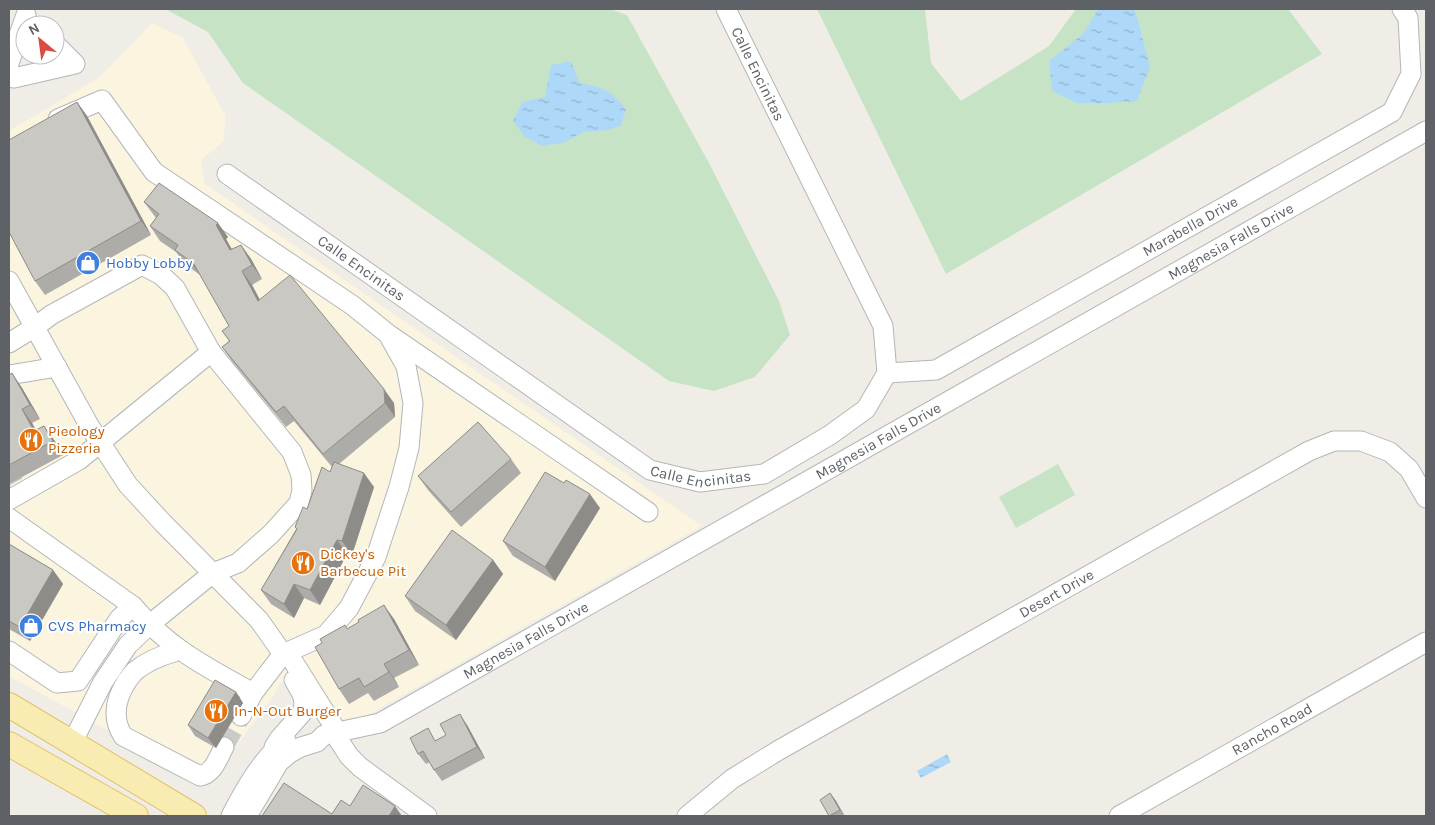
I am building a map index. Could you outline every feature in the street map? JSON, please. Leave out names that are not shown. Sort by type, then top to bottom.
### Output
[{"type":"main road","points":[[9,705],[194,816]]},
{"type":"main road","points":[[11,750],[136,816]]},
{"type":"street","name":"Calle Encinitas","points":[[227,174],[650,470],[700,482],[764,474],[830,435],[866,409],[887,373],[883,326],[726,9]]},
{"type":"street","name":"Marabella Drive","points":[[887,373],[936,370],[1392,112],[1411,74],[1408,18],[1402,9]]},
{"type":"street","points":[[9,63],[15,47]]},
{"type":"street","points":[[9,70],[14,78],[75,64],[65,54]]},
{"type":"street","points":[[44,126],[102,100],[154,172],[352,305],[388,334],[648,512]]},
{"type":"street","name":"Magnesia Falls Drive","points":[[247,816],[279,762],[290,753],[332,734],[380,723],[1426,131]]},
{"type":"street","points":[[9,343],[35,328],[51,315],[142,265],[161,276],[175,288],[210,352],[292,452],[301,475],[302,490],[299,503],[271,534],[238,563],[212,572],[149,625],[128,646],[104,682],[72,743]]},
{"type":"street","points":[[9,281],[101,444],[128,485],[162,524],[259,620],[283,654],[284,664],[303,696],[304,709],[297,720],[279,739],[271,753]]},
{"type":"street","points":[[242,716],[253,693],[283,654],[326,635],[348,608],[376,557],[410,448],[413,403],[406,366],[388,334]]},
{"type":"street","points":[[15,492],[79,460],[101,444],[210,352]]},
{"type":"street","points":[[9,375],[57,367]]},
{"type":"street","name":"Desert Drive","points":[[686,816],[732,779],[778,750],[1309,451],[1334,441],[1361,441],[1390,452],[1410,468],[1426,498]]},
{"type":"street","points":[[9,518],[133,606],[149,625],[183,653],[253,693]]},
{"type":"street","points":[[9,651],[58,683],[78,681],[119,619],[133,606]]},
{"type":"street","name":"Rancho Road","points":[[1119,816],[1426,642]]},
{"type":"street","points":[[174,652],[158,657],[133,672],[121,690],[116,708],[115,717],[118,729],[123,736],[200,776],[205,775],[211,770],[224,747]]},
{"type":"street","points":[[283,654],[292,658],[332,734],[349,756],[360,767],[427,816]]},
{"type":"street","name":"Magnesia Falls Drive","points":[[231,816],[265,759],[283,742],[294,736],[314,731],[332,734]]},
{"type":"shaded area","points":[[152,23],[183,38],[225,115],[224,141],[201,160],[205,184],[702,526],[361,719],[349,722],[338,717],[303,668],[280,684],[268,704],[209,782],[196,779],[9,676],[9,130],[100,77]]},
{"type":"green space","points":[[165,9],[610,9],[627,15],[709,163],[779,301],[790,335],[755,377],[714,391],[669,381],[243,83],[208,32]]},
{"type":"green space","points":[[817,9],[925,9],[931,63],[961,101],[1049,46],[1076,9],[1288,9],[1322,54],[946,274]]},
{"type":"green space","points":[[1058,464],[1075,495],[1016,528],[999,497]]},
{"type":"water","points":[[1098,9],[1135,9],[1150,67],[1137,101],[1077,103],[1052,91],[1049,61],[1083,34]]},
{"type":"water","points":[[571,61],[580,83],[595,86],[606,91],[626,109],[621,126],[608,130],[583,132],[565,142],[542,146],[525,137],[513,121],[522,102],[545,97],[551,65]]},
{"type":"water","points":[[947,754],[951,762],[921,778],[917,771]]},
{"type":"building","points":[[77,102],[141,221],[35,281],[9,232],[9,140]]},
{"type":"building","points":[[159,183],[218,223],[216,225],[230,250],[241,245],[252,265],[242,271],[258,301],[290,275],[384,389],[385,403],[323,454],[284,406],[276,412],[222,347],[230,341],[222,331],[229,326],[191,259],[190,261],[175,250],[178,245],[150,226],[159,214],[144,202]]},
{"type":"building","points":[[12,373],[30,405],[22,409],[34,431],[44,426],[53,441],[9,465],[9,375]]},
{"type":"building","points":[[478,422],[511,459],[451,512],[418,476]]},
{"type":"building","points":[[334,462],[364,473],[342,541],[337,540],[310,590],[294,584],[284,604],[261,590],[297,529],[295,527],[303,507],[307,509],[322,467],[330,472]]},
{"type":"building","points":[[545,472],[564,483],[566,480],[590,494],[545,567],[503,541]]},
{"type":"building","points":[[452,530],[493,560],[446,625],[405,596]]},
{"type":"building","points":[[9,544],[53,570],[20,627],[9,621]]},
{"type":"building","points":[[384,605],[409,650],[384,664],[389,672],[364,687],[359,678],[339,689],[315,647],[322,643],[320,639],[345,625],[347,629],[359,622],[358,620]]},
{"type":"building","points":[[215,680],[236,692],[208,738],[188,725]]},
{"type":"building","points":[[460,714],[477,747],[434,770],[423,751],[418,754],[410,738],[428,728],[435,741],[446,735],[440,724]]},
{"type":"building","points":[[284,783],[332,814],[341,800],[350,806],[363,785],[395,806],[389,816],[262,816]]},
{"type":"building","points":[[830,793],[840,810],[829,816],[820,800]]},
{"type":"tunnel","points":[[9,474],[14,483]]},
{"type":"tunnel","points":[[224,747],[241,716]]},
{"type":"place","name":"Hobby Lobby","points":[[88,263]]},
{"type":"place","name":"Pieology Pizzeria","points":[[31,440]]},
{"type":"place","name":"Dickey's Barbecue Pit","points":[[303,563]]},
{"type":"place","name":"CVS Pharmacy","points":[[31,626]]},
{"type":"place","name":"In-N-Out Burger","points":[[216,711]]}]
